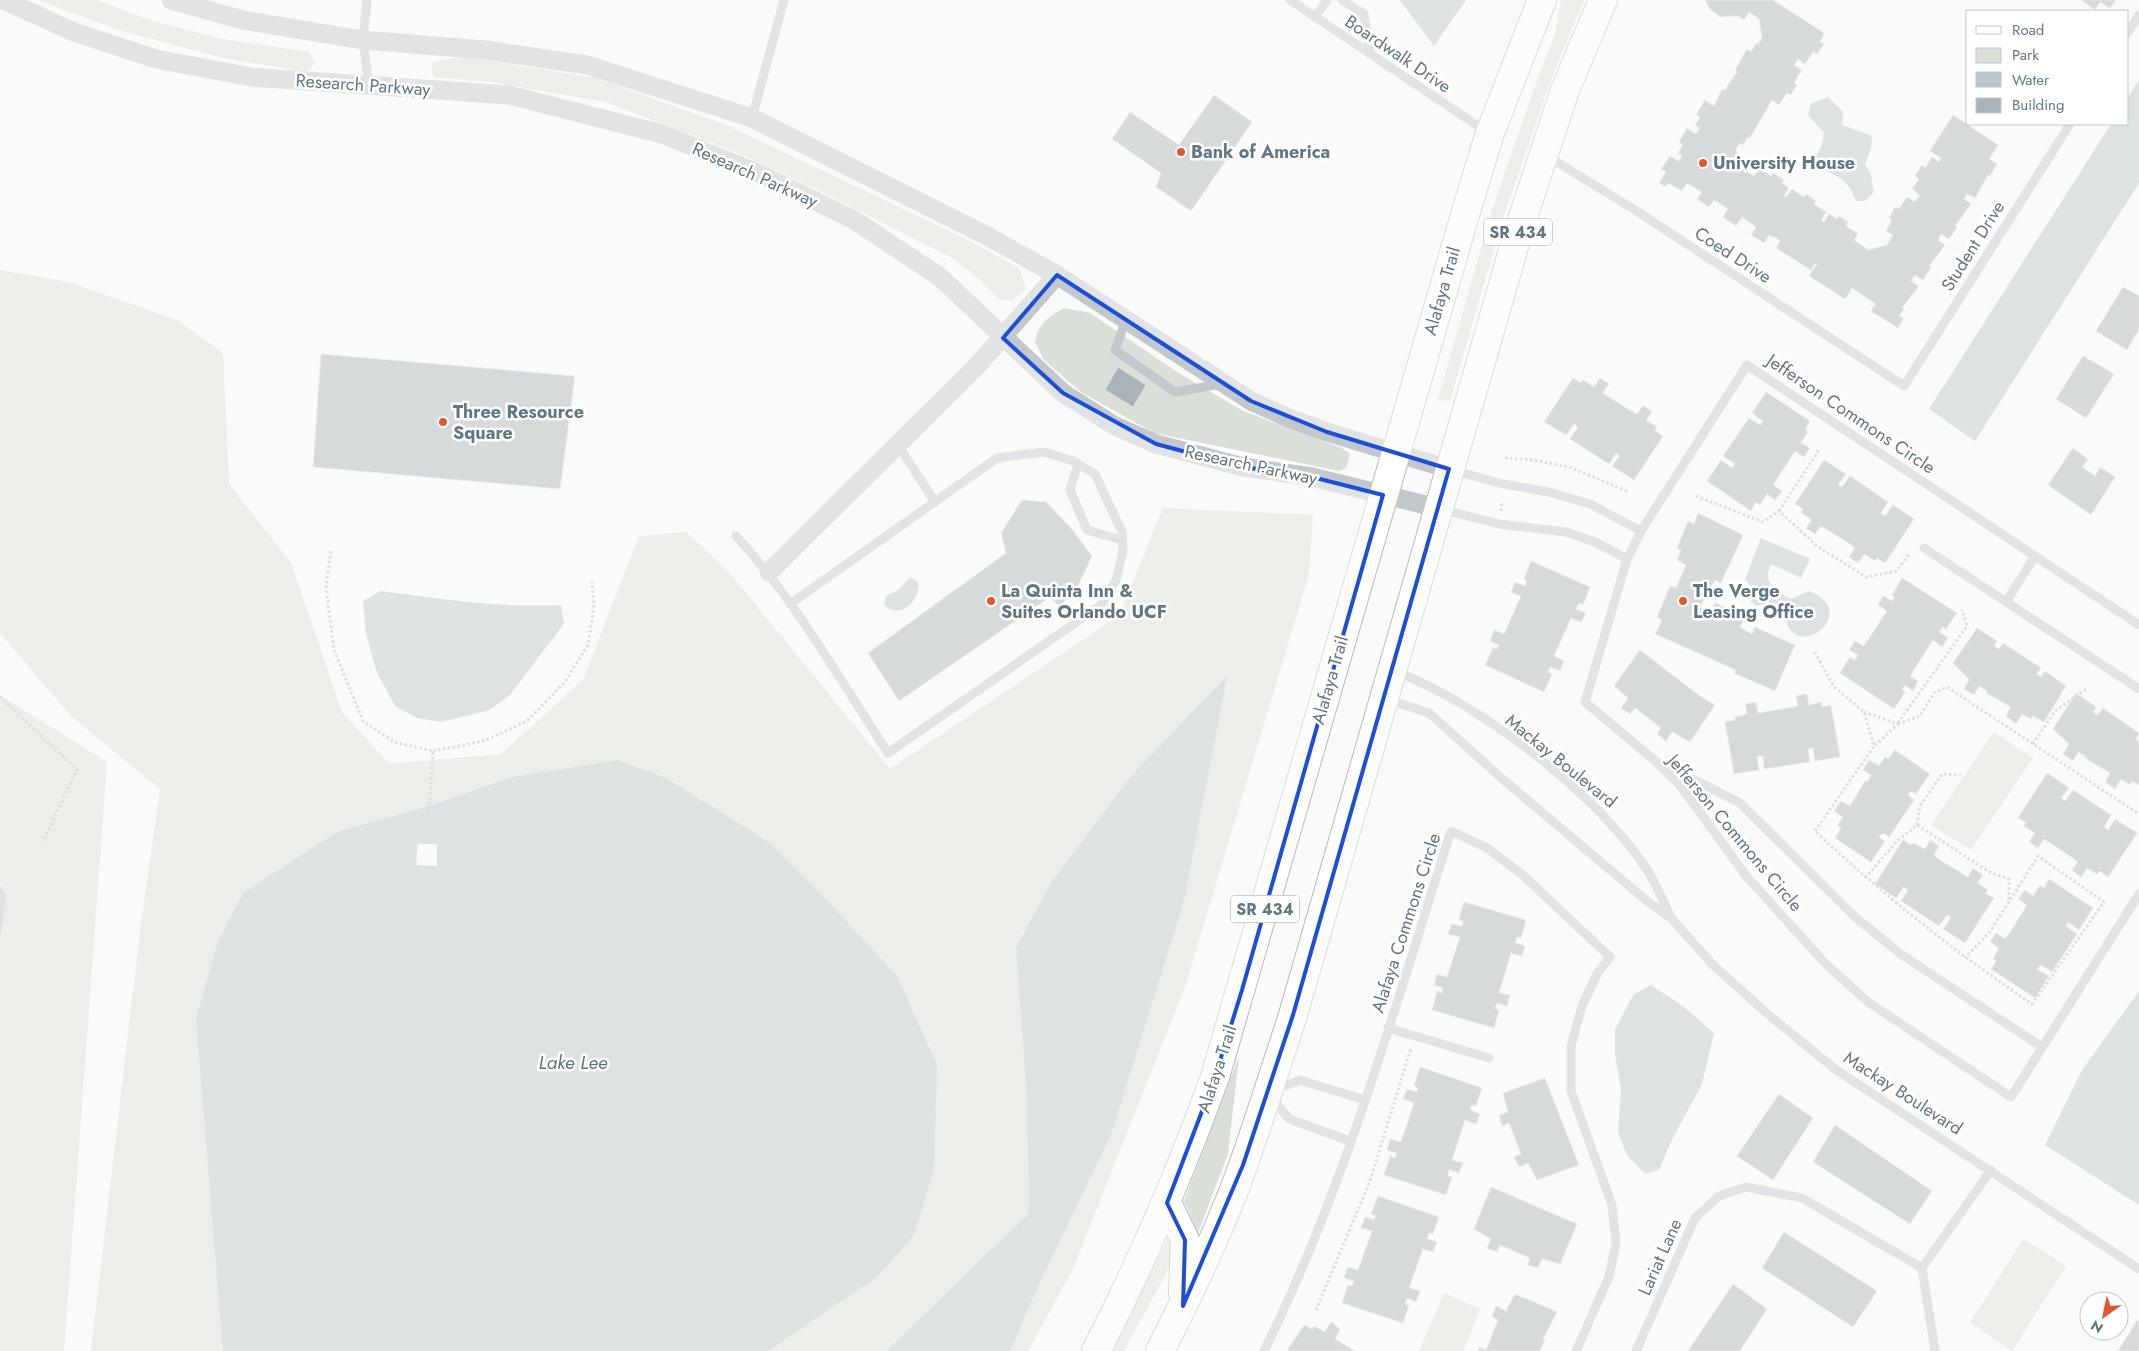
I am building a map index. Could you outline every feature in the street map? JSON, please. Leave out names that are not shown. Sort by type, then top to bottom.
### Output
[{"type":"main road","name":"Alafaya Trail","points":[[1096,1351],[1133,1280],[1166,1203],[1215,1077],[1242,990],[1395,452],[1490,133],[1542,0]]},
{"type":"main road","name":"SR 434","points":[[1160,1351],[1183,1306],[1243,1165],[1294,1015],[1449,469],[1542,154],[1565,90],[1603,0]]},
{"type":"main road","points":[[1166,1203],[1185,1240],[1183,1306]]},
{"type":"street","name":"Research Parkway","points":[[4,0],[74,32],[156,59],[251,77],[509,95],[671,138],[760,174],[854,220],[940,277],[1063,394],[1115,426],[1156,444],[1243,467],[1312,477],[1438,508]]},
{"type":"street","points":[[171,0],[243,20],[363,40],[484,50],[587,65],[752,118],[956,220],[1058,275],[1223,384],[1251,400],[1291,419],[1449,469]]},
{"type":"street","points":[[769,572],[1003,338],[1058,275]]},
{"type":"lane","points":[[367,0],[363,40],[369,85]]},
{"type":"lane","points":[[752,118],[784,0]]},
{"type":"lane","name":"Boardwalk Drive","points":[[1290,0],[1490,133]]},
{"type":"lane","points":[[1315,17],[1327,0]]},
{"type":"lane","points":[[1342,0],[1364,14],[1370,54]]},
{"type":"lane","points":[[2129,30],[2139,15]]},
{"type":"lane","name":"Student Drive","points":[[1904,386],[2069,125]]},
{"type":"lane","name":"Coed Drive","points":[[1542,154],[1643,216],[1904,386]]},
{"type":"lane","points":[[1126,320],[1115,350],[1175,392],[1223,384]]},
{"type":"lane","name":"Jefferson Commons Circle","points":[[2139,625],[1747,364],[1641,531],[1627,559],[1584,702],[1654,760],[1679,784],[1747,877],[1825,963],[1868,1002],[2011,1097],[2139,894]]},
{"type":"lane","points":[[898,445],[935,502]]},
{"type":"lane","points":[[736,536],[769,572],[790,604],[888,753],[1101,605],[1116,580],[1122,551],[1122,532],[1095,474],[1078,464],[1044,452],[997,458],[790,604]]},
{"type":"lane","points":[[1078,464],[1070,490],[1086,530],[1122,540]]},
{"type":"lane","points":[[1449,469],[1503,484],[1549,492],[1590,504],[1641,531]]},
{"type":"lane","points":[[1438,508],[1499,524],[1566,532],[1594,542],[1627,559]]},
{"type":"lane","points":[[1924,548],[2139,689]]},
{"type":"lane","points":[[2006,602],[2034,556]]},
{"type":"lane","name":"Mackay Boulevard","points":[[1392,670],[1443,692],[1480,716],[1536,757],[1587,799],[1615,827],[1646,868],[1671,918]]},
{"type":"lane","name":"Mackay Boulevard","points":[[1384,698],[1429,713],[1506,782],[1647,901],[1671,918],[1713,965],[1770,1016],[1835,1069],[2139,1269]]},
{"type":"lane","points":[[1654,760],[1740,803],[1855,917],[1895,949],[2042,1047]]},
{"type":"lane","name":"Alafaya Commons Circle","points":[[1264,1351],[1293,1292],[1350,1142],[1451,831],[1487,848],[1524,876],[1610,957],[1597,974],[1582,1006],[1571,1046],[1571,1091],[1612,1205],[1616,1243],[1609,1277],[1576,1351]]},
{"type":"lane","points":[[1388,1028],[1489,1058]]},
{"type":"lane","points":[[1350,1142],[1289,1119],[1268,1092],[1300,1080],[1365,1100]]},
{"type":"lane","points":[[1934,1351],[1922,1268],[1991,1170]]},
{"type":"lane","name":"Lariat Lane","points":[[1636,1351],[1695,1218],[1719,1196],[1746,1187],[1802,1198],[1922,1268]]},
{"type":"path","points":[[1696,496],[1763,522],[1778,511],[1819,450]]},
{"type":"path","points":[[1505,458],[1533,460],[1569,467],[1627,491]]},
{"type":"path","points":[[1778,511],[1817,546],[1866,577],[1897,571],[1909,554]]},
{"type":"path","points":[[331,551],[326,586],[334,650],[363,721],[394,742],[433,751],[484,741],[527,721],[564,683],[588,645],[594,606],[592,581]]},
{"type":"path","points":[[1962,610],[1967,626],[1898,724],[1874,746],[1815,831],[1865,878],[1965,958],[2032,1004],[2104,902],[2038,856],[1990,933],[1965,958]]},
{"type":"path","points":[[1816,652],[1834,687],[1864,712],[1898,724],[1920,716],[1934,693],[1947,688],[2139,814]]},
{"type":"path","points":[[2033,744],[2055,711],[2086,689]]},
{"type":"path","points":[[0,697],[77,769],[42,842]]},
{"type":"path","points":[[1864,712],[1874,746]]},
{"type":"path","points":[[428,844],[433,751]]},
{"type":"path","points":[[1865,878],[1897,841],[1917,825],[1920,806],[1942,774],[1961,775]]},
{"type":"path","points":[[1917,825],[1991,873],[2009,879],[2009,902]]},
{"type":"path","points":[[1316,1310],[1370,1181],[1411,1047]]},
{"type":"highlighted area","points":[[1057,275],[1251,401],[1327,432],[1449,469],[1293,1015],[1243,1165],[1183,1306],[1185,1240],[1167,1203],[1215,1077],[1242,990],[1383,495],[1312,477],[1243,467],[1156,444],[1063,393],[1003,338]]},
{"type":"green space","points":[[37,0],[96,0],[150,20],[222,39],[309,52],[315,63],[306,72],[224,58],[122,31]]},
{"type":"green space","points":[[1561,0],[1584,0],[1552,77],[1504,215],[1450,401],[1438,400],[1492,210],[1540,72],[1555,35]]},
{"type":"green space","points":[[463,57],[597,78],[731,127],[964,238],[1019,268],[1026,289],[1013,300],[998,299],[980,280],[954,259],[820,191],[738,153],[606,102],[491,82],[433,77],[432,62]]},
{"type":"green space","points":[[0,270],[68,282],[177,320],[223,353],[229,484],[291,563],[342,712],[389,764],[501,754],[583,680],[639,536],[686,532],[728,571],[890,769],[1119,616],[1163,508],[1313,515],[1309,574],[1185,987],[1073,1269],[1028,1351],[91,1351],[140,931],[160,789],[71,716],[0,633]]},
{"type":"green space","points":[[1064,308],[1090,313],[1177,372],[1243,411],[1342,448],[1350,454],[1346,468],[1339,471],[1154,433],[1081,392],[1044,360],[1035,342],[1039,330],[1045,321]]},
{"type":"green space","points":[[0,695],[107,762],[64,1351],[0,1351]]},
{"type":"green space","points":[[1994,732],[2033,758],[1971,850],[1931,825]]},
{"type":"green space","points":[[1239,1056],[1228,1154],[1198,1233],[1184,1201]]},
{"type":"green space","points":[[1173,1229],[1175,1257],[1124,1351],[1110,1351]]},
{"type":"green space","points":[[2024,1239],[2066,1266],[2012,1351],[1970,1322]]},
{"type":"green space","points":[[1444,1293],[1480,1309],[1463,1351],[1419,1351]]},
{"type":"water","points":[[1400,0],[1466,0],[1434,46]]},
{"type":"water","points":[[2139,80],[2139,183],[1975,441],[1929,409],[2110,125],[2129,125],[2129,95]]},
{"type":"water","points":[[1828,97],[1843,112],[1842,125],[1872,136],[1871,149],[1865,164],[1871,175],[1874,192],[1865,201],[1856,201],[1846,183],[1819,168],[1814,158],[1821,148],[1824,133],[1808,115],[1811,104]]},
{"type":"water","points":[[1761,538],[1810,559],[1801,578],[1771,564],[1768,576],[1775,589],[1791,599],[1809,591],[1824,600],[1830,611],[1827,622],[1820,631],[1810,636],[1799,636],[1790,629],[1785,614],[1763,604],[1756,606],[1751,602],[1751,587],[1745,579]]},
{"type":"water","points":[[910,577],[918,582],[918,589],[913,602],[902,610],[890,609],[884,604],[886,596],[898,590]]},
{"type":"water","points":[[380,591],[493,604],[561,605],[564,624],[510,695],[490,710],[441,722],[417,718],[395,706],[377,673],[366,634],[363,601]]},
{"type":"water","points":[[1227,676],[1184,901],[1111,1135],[1039,1284],[1010,1351],[887,1351],[1029,1213],[1027,1096],[1016,948],[1051,883],[1132,775]]},
{"type":"water","name":"Lake Lee","points":[[618,760],[666,778],[769,842],[826,899],[897,976],[937,1065],[934,1169],[914,1235],[876,1278],[768,1351],[223,1351],[196,1019],[218,941],[243,893],[337,832],[429,806],[513,777]]},
{"type":"water","points":[[0,885],[6,896],[0,941]]},
{"type":"water","points":[[1651,985],[1684,1007],[1714,1033],[1702,1084],[1673,1138],[1659,1170],[1645,1174],[1627,1155],[1618,1132],[1621,1089],[1615,1055],[1615,1029],[1634,994]]},
{"type":"water","points":[[2139,991],[2139,1205],[2045,1145],[2082,1070]]},
{"type":"pier","points":[[418,844],[437,844],[437,866],[416,865]]},
{"type":"building","name":"University House","points":[[1705,0],[1773,0],[1824,33],[1820,42],[1824,44],[1817,54],[1813,52],[1805,64],[1798,59],[1794,65],[1802,70],[1794,83],[1797,85],[1791,95],[1787,93],[1779,105],[1772,100],[1750,138],[1748,137],[1743,145],[1740,143],[1736,149],[1741,168],[1754,176],[1759,169],[1771,176],[1773,173],[1784,180],[1782,183],[1789,188],[1784,196],[1786,197],[1792,189],[1804,197],[1806,194],[1816,201],[1814,204],[1826,212],[1821,220],[1824,222],[1829,214],[1837,219],[1839,216],[1848,222],[1846,226],[1858,234],[1854,240],[1868,250],[1887,245],[1893,235],[1886,231],[1892,220],[1889,218],[1895,207],[1899,209],[1907,197],[1915,202],[1920,195],[1912,189],[1919,179],[1915,176],[1922,165],[1925,168],[1932,157],[1939,162],[1941,158],[1930,151],[1953,115],[1998,145],[1989,159],[1997,164],[1990,176],[1988,175],[1975,198],[1967,194],[1964,199],[1971,204],[1955,226],[1957,227],[1949,239],[1941,234],[1938,240],[1945,245],[1929,266],[1931,267],[1923,280],[1915,275],[1911,281],[1919,286],[1902,308],[1904,309],[1899,316],[1904,318],[1898,328],[1871,311],[1876,304],[1852,288],[1845,299],[1809,276],[1817,264],[1815,263],[1811,270],[1776,248],[1780,241],[1778,239],[1769,235],[1764,243],[1751,235],[1756,227],[1742,217],[1736,226],[1723,217],[1728,209],[1714,200],[1709,207],[1697,199],[1702,192],[1687,183],[1682,191],[1668,183],[1666,187],[1659,183],[1666,172],[1661,169],[1670,156],[1679,161],[1682,156],[1678,153],[1683,145],[1679,142],[1687,128],[1696,134],[1700,128],[1695,125],[1700,117],[1696,115],[1705,100],[1714,106],[1722,89],[1725,90],[1737,72],[1735,70],[1747,49],[1751,52],[1756,43],[1758,44],[1762,38],[1759,19],[1749,12],[1744,20],[1738,16],[1720,17],[1710,9]]},
{"type":"building","points":[[2081,0],[2116,0],[2110,8],[2100,2],[2095,10]]},
{"type":"building","name":"Bank of America","points":[[1214,95],[1252,122],[1191,211],[1156,187],[1161,173],[1112,139],[1130,112],[1179,145]]},
{"type":"building","points":[[2123,287],[2139,296],[2139,329],[2127,350],[2096,331]]},
{"type":"building","name":"Three Resource Square","points":[[321,354],[575,376],[560,489],[313,467]]},
{"type":"building","points":[[2083,356],[2114,374],[2086,418],[2056,399]]},
{"type":"building","points":[[1118,367],[1146,385],[1133,407],[1105,390]]},
{"type":"building","points":[[1573,378],[1581,383],[1583,380],[1594,387],[1600,378],[1609,384],[1603,393],[1629,410],[1637,414],[1643,405],[1652,412],[1646,420],[1657,427],[1655,431],[1663,436],[1634,480],[1612,466],[1620,456],[1616,453],[1609,464],[1570,439],[1578,427],[1574,424],[1566,435],[1544,422]]},
{"type":"building","points":[[1766,392],[1810,421],[1805,430],[1808,432],[1801,443],[1810,448],[1804,457],[1795,451],[1773,485],[1782,491],[1775,500],[1767,494],[1760,505],[1756,502],[1751,511],[1707,481],[1721,460],[1732,468],[1735,464],[1723,456],[1749,418],[1760,425],[1763,421],[1752,413]]},
{"type":"building","points":[[2073,448],[2088,459],[2082,467],[2095,476],[2100,467],[2115,477],[2091,515],[2048,485]]},
{"type":"building","points":[[1824,460],[1846,474],[1838,484],[1842,487],[1850,476],[1888,502],[1881,513],[1885,516],[1893,505],[1914,519],[1885,563],[1877,558],[1875,561],[1864,554],[1858,563],[1849,557],[1855,548],[1847,542],[1821,526],[1815,534],[1806,528],[1812,520],[1801,512],[1803,509],[1795,504]]},
{"type":"building","name":"La Quinta Inn & Suites Orlando UCF","points":[[1022,500],[1046,502],[1070,527],[1092,556],[1075,592],[1059,606],[1050,597],[899,701],[868,653],[1006,553],[1001,533]]},
{"type":"building","name":"The Verge Leasing Office","points":[[1698,513],[1743,535],[1721,583],[1715,580],[1699,608],[1711,613],[1715,603],[1745,616],[1740,627],[1752,634],[1755,627],[1795,645],[1775,691],[1734,673],[1736,670],[1655,634],[1662,620],[1657,617],[1670,586],[1676,588],[1686,565],[1677,560],[1681,550],[1677,548],[1688,521],[1694,524]]},
{"type":"building","points":[[1531,561],[1590,587],[1583,605],[1579,603],[1576,609],[1586,613],[1581,622],[1571,618],[1554,656],[1564,661],[1560,671],[1550,667],[1548,672],[1552,674],[1544,692],[1485,665],[1493,648],[1497,649],[1499,645],[1490,641],[1494,630],[1504,634],[1521,596],[1511,592],[1515,582],[1525,586],[1527,581],[1524,579]]},
{"type":"building","points":[[1902,578],[1957,613],[1946,629],[1943,627],[1939,632],[1948,638],[1942,647],[1933,640],[1910,676],[1918,681],[1913,691],[1905,685],[1902,690],[1905,692],[1894,709],[1840,673],[1850,657],[1855,660],[1858,655],[1849,650],[1855,641],[1864,646],[1887,611],[1878,605],[1883,596],[1892,601],[1895,597],[1892,595]]},
{"type":"building","points":[[1977,628],[1997,641],[1994,646],[1999,649],[2003,643],[2041,668],[2036,674],[2041,677],[2045,671],[2066,686],[2044,722],[2033,716],[2031,719],[2022,714],[2016,724],[2006,716],[2011,707],[1986,693],[1987,691],[1979,686],[1974,695],[1964,689],[1969,679],[1953,663]]},
{"type":"building","points":[[1640,650],[1700,696],[1715,705],[1690,742],[1672,732],[1666,741],[1657,734],[1661,728],[1642,713],[1635,708],[1630,714],[1621,708],[1628,698],[1614,686]]},
{"type":"building","points":[[2076,693],[2096,707],[2093,712],[2098,715],[2103,708],[2139,733],[2136,739],[2139,742],[2139,785],[2132,781],[2130,785],[2121,779],[2115,789],[2105,782],[2110,773],[2085,758],[2086,756],[2078,752],[2073,761],[2063,754],[2069,744],[2053,729]]},
{"type":"building","points":[[1807,694],[1809,705],[1821,702],[1822,707],[1831,705],[1840,757],[1815,761],[1813,748],[1808,749],[1810,762],[1764,769],[1763,756],[1757,756],[1759,770],[1734,774],[1725,722],[1735,720],[1735,717],[1747,714],[1745,704],[1756,702],[1758,713],[1789,708],[1798,706],[1796,696]]},
{"type":"building","points":[[1895,750],[1930,774],[1916,794],[1911,791],[1908,795],[1914,800],[1889,837],[1883,833],[1879,837],[1885,841],[1871,862],[1835,838],[1841,828],[1837,826],[1843,817],[1834,811],[1841,801],[1850,806],[1865,781],[1867,782],[1871,775],[1863,770],[1869,760],[1879,766],[1885,757],[1888,759]]},
{"type":"building","points":[[2047,773],[2069,788],[2061,798],[2065,801],[2073,790],[2111,815],[2104,827],[2108,830],[2115,819],[2137,833],[2108,877],[2100,871],[2097,874],[2087,868],[2081,877],[2072,870],[2078,862],[2070,856],[2044,839],[2038,848],[2029,842],[2035,833],[2024,826],[2026,822],[2018,818]]},
{"type":"building","points":[[1903,840],[1911,845],[1914,843],[1925,849],[1930,840],[1939,846],[1934,855],[1941,861],[1968,877],[1973,868],[1983,875],[1977,883],[1988,890],[1985,893],[1994,898],[1965,943],[1943,929],[1951,918],[1947,915],[1939,926],[1901,901],[1908,890],[1904,887],[1896,898],[1875,884]]},
{"type":"building","points":[[2049,879],[2093,908],[2079,930],[2068,922],[2066,926],[2077,934],[2052,972],[2041,965],[2037,969],[2049,976],[2035,998],[1991,969],[1996,961],[1993,959],[1999,948],[1990,942],[1996,933],[2005,939],[2011,931],[2027,905],[2018,899],[2025,890],[2033,896],[2040,885],[2044,888]]},
{"type":"building","points":[[1464,902],[1526,920],[1521,938],[1517,937],[1515,943],[1525,946],[1522,956],[1511,953],[1499,993],[1510,995],[1507,1006],[1497,1003],[1495,1009],[1499,1010],[1494,1028],[1432,1010],[1437,991],[1442,993],[1443,988],[1434,985],[1437,974],[1447,977],[1460,937],[1448,934],[1452,924],[1462,926],[1463,921],[1459,920]]},
{"type":"building","points":[[1420,1067],[1482,1088],[1476,1106],[1472,1105],[1470,1110],[1480,1114],[1476,1124],[1465,1120],[1452,1160],[1463,1163],[1459,1173],[1449,1170],[1448,1176],[1452,1177],[1446,1195],[1384,1175],[1390,1156],[1395,1158],[1397,1153],[1387,1150],[1390,1139],[1401,1142],[1414,1103],[1403,1099],[1407,1089],[1417,1092],[1418,1088],[1414,1086]]},
{"type":"building","points":[[1545,1078],[1579,1165],[1537,1180],[1528,1163],[1519,1167],[1514,1157],[1521,1154],[1509,1123],[1502,1126],[1499,1115],[1508,1112],[1503,1093]]},
{"type":"building","points":[[1779,1094],[1813,1118],[1773,1180],[1737,1156]]},
{"type":"building","points":[[1835,1125],[1932,1191],[1910,1224],[1813,1162]]},
{"type":"building","points":[[1491,1187],[1577,1224],[1560,1264],[1542,1259],[1538,1268],[1528,1265],[1530,1258],[1500,1245],[1497,1252],[1487,1248],[1491,1239],[1474,1229]]},
{"type":"building","points":[[1378,1196],[1439,1217],[1433,1234],[1429,1233],[1427,1239],[1437,1242],[1433,1252],[1423,1249],[1409,1288],[1420,1291],[1416,1302],[1407,1298],[1405,1304],[1409,1305],[1403,1323],[1342,1303],[1348,1285],[1352,1286],[1354,1281],[1344,1278],[1348,1267],[1358,1270],[1372,1231],[1361,1228],[1365,1217],[1374,1220],[1376,1216],[1371,1214]]},
{"type":"building","points":[[1784,1232],[1877,1291],[1853,1327],[1762,1268]]},
{"type":"building","points":[[1733,1284],[1767,1309],[1740,1351],[1688,1351]]},
{"type":"building","points":[[1515,1294],[1557,1312],[1543,1339],[1545,1340],[1540,1351],[1478,1351],[1479,1347],[1486,1350],[1498,1320],[1492,1316],[1496,1306],[1506,1311]]},
{"type":"building","points":[[2137,1320],[2139,1322],[2139,1351],[2118,1351],[2124,1341],[2129,1341],[2129,1333]]},
{"type":"building","points":[[1331,1322],[1340,1329],[1335,1339],[1355,1351],[1287,1351],[1304,1325],[1312,1329],[1314,1326],[1325,1332]]},
{"type":"place","name":"Bank of America","points":[[1181,152]]},
{"type":"place","name":"University House","points":[[1703,163]]},
{"type":"place","name":"Three Resource Square","points":[[443,422]]},
{"type":"place","name":"La Quinta Inn & Suites Orlando UCF","points":[[991,601]]},
{"type":"place","name":"The Verge Leasing Office","points":[[1683,601]]}]
